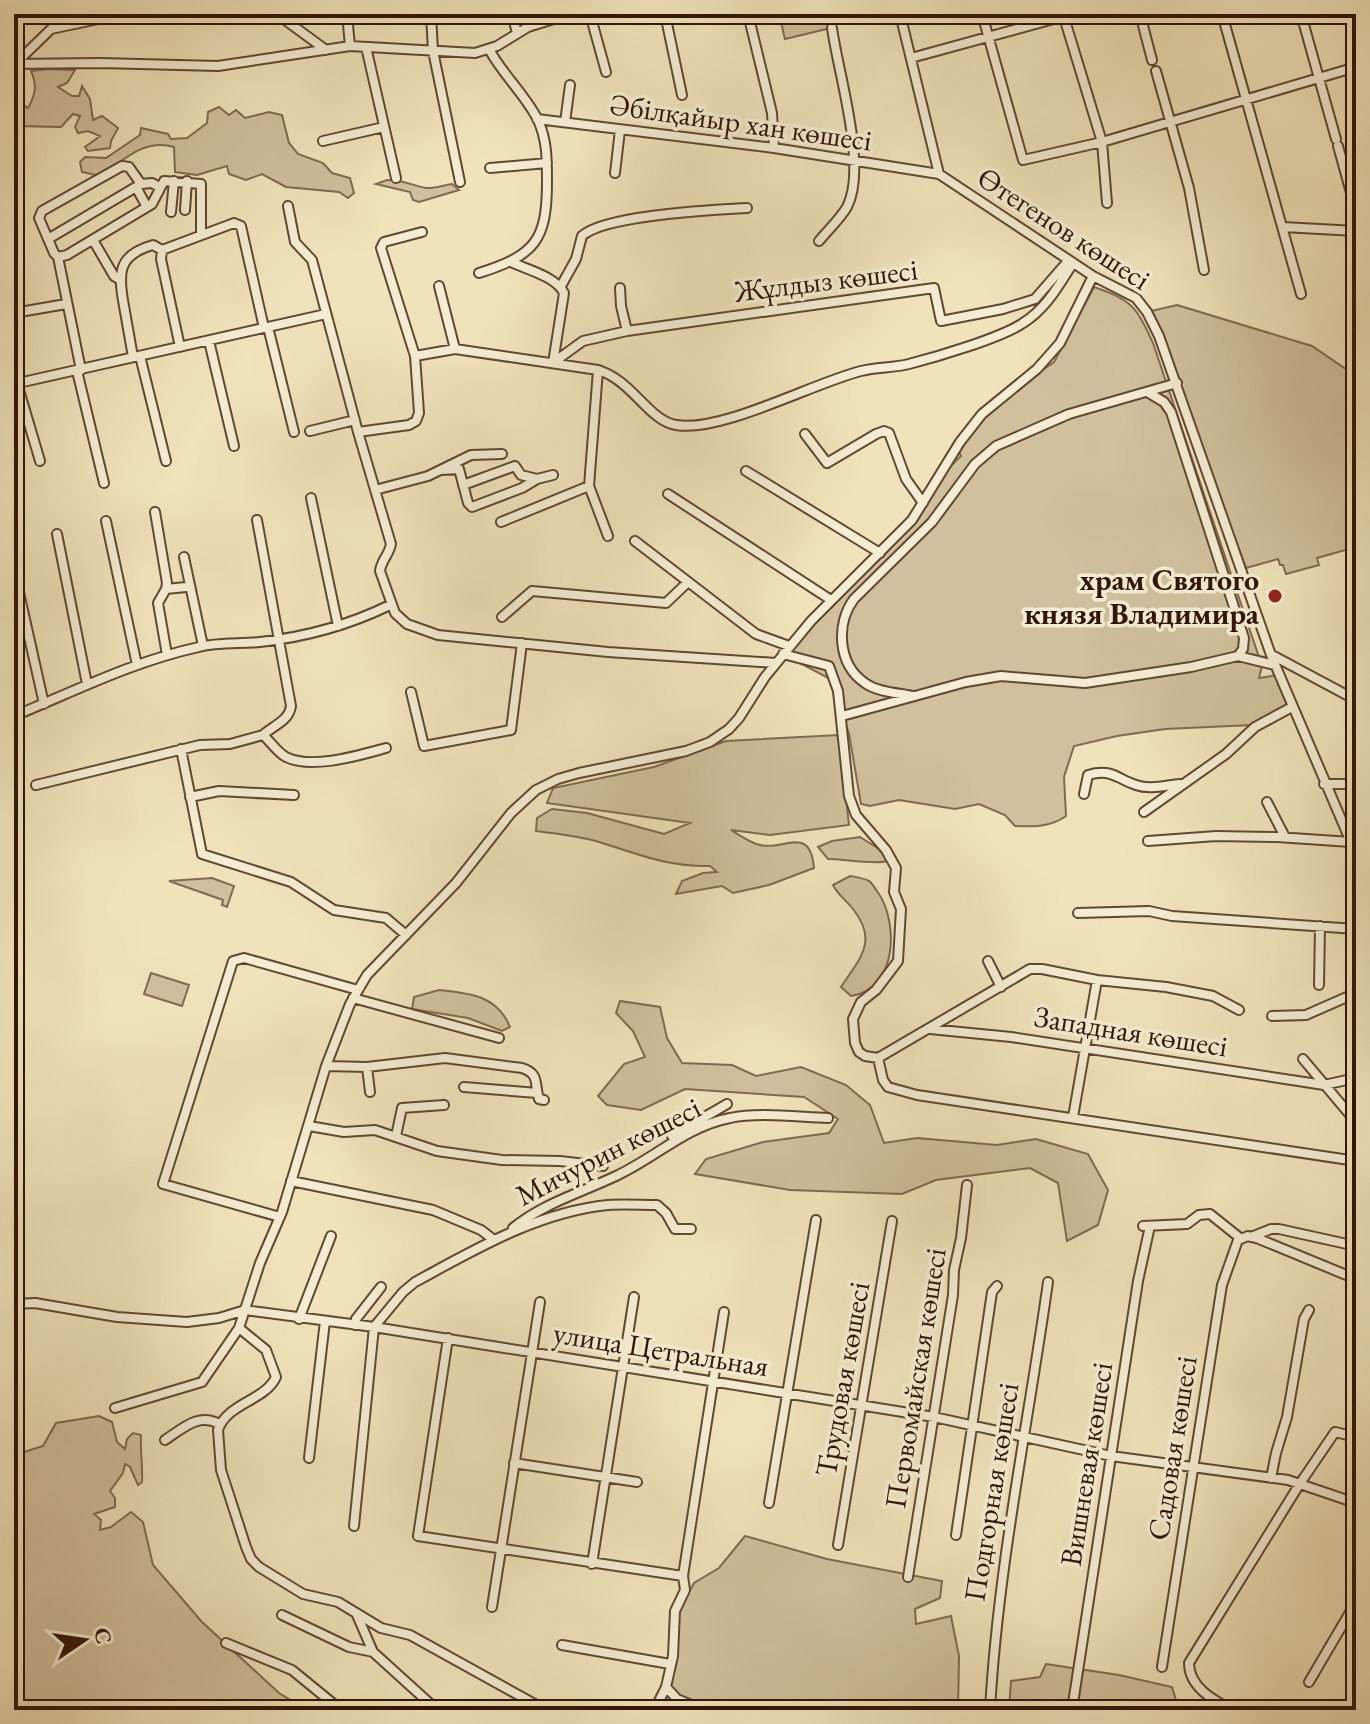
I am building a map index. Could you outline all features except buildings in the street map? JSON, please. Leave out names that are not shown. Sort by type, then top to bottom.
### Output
[{"type":"street","points":[[15,64],[51,29],[122,14]]},
{"type":"street","points":[[277,14],[286,17],[326,50]]},
{"type":"street","points":[[347,14],[350,46]]},
{"type":"street","points":[[431,14],[433,51],[460,182]]},
{"type":"street","points":[[512,14],[517,33]]},
{"type":"street","points":[[15,64],[218,66],[350,46],[475,53],[489,49],[528,27],[570,14]]},
{"type":"street","points":[[590,14],[606,72]]},
{"type":"street","points":[[665,14],[682,95]]},
{"type":"street","points":[[748,14],[772,113],[774,148]]},
{"type":"street","name":"Өтегенов көшесі","points":[[900,14],[939,174],[1093,276],[1136,298],[1147,312],[1177,383],[1197,451],[1271,655],[1356,854]]},
{"type":"street","points":[[982,14],[1023,160],[1102,142],[1356,67]]},
{"type":"street","points":[[1140,14],[1152,60]]},
{"type":"street","points":[[1222,14],[1301,294]]},
{"type":"street","points":[[1301,14],[1356,211]]},
{"type":"street","points":[[911,58],[1066,15],[1102,142],[1107,203]]},
{"type":"street","points":[[819,241],[847,207],[856,180],[850,123],[832,28]]},
{"type":"street","points":[[366,47],[396,178]]},
{"type":"street","points":[[479,273],[513,263],[539,236],[544,226],[547,163],[546,143],[537,119],[489,49]]},
{"type":"street","points":[[1156,71],[1189,188],[1204,270]]},
{"type":"street","points":[[565,122],[570,85]]},
{"type":"street","name":"Әбілқайыр хан көшесі","points":[[537,119],[774,148],[939,174]]},
{"type":"street","points":[[323,141],[384,127]]},
{"type":"street","points":[[615,173],[620,130]]},
{"type":"street","points":[[490,168],[547,163]]},
{"type":"street","points":[[104,483],[58,257],[39,218],[42,211],[122,166],[129,167],[141,184],[152,183],[159,187]]},
{"type":"street","points":[[58,257],[67,255],[147,207],[156,200],[164,181],[197,182],[202,187],[201,234]]},
{"type":"street","points":[[171,212],[174,181]]},
{"type":"street","points":[[185,210],[187,181]]},
{"type":"street","points":[[48,239],[136,187],[147,207]]},
{"type":"street","points":[[288,206],[295,242],[312,260],[391,544],[390,553],[380,571],[390,605],[407,624],[438,635],[608,652],[776,663]]},
{"type":"street","points":[[553,363],[565,301],[561,286],[576,259],[582,236],[594,228],[671,212],[747,208]]},
{"type":"street","points":[[162,250],[234,223],[241,226],[294,432]]},
{"type":"street","points":[[1283,227],[1356,231]]},
{"type":"street","points":[[358,432],[412,423],[419,413],[415,356],[381,248],[384,242],[422,232]]},
{"type":"street","points":[[93,240],[114,276],[119,279]]},
{"type":"street","points":[[162,250],[153,245],[134,253],[125,262],[119,279],[136,357],[166,461]]},
{"type":"street","points":[[162,250],[161,259],[180,347]]},
{"type":"street","points":[[415,356],[455,349],[598,370],[629,387],[659,418],[673,425],[706,423],[862,371],[908,364],[1020,326],[1038,313],[1071,262]]},
{"type":"street","name":"Жұлдыз көшесі","points":[[553,363],[583,341],[627,331],[934,288],[941,321],[1003,309],[1035,299],[1071,262]]},
{"type":"street","points":[[513,263],[561,286]]},
{"type":"street","points":[[115,1408],[202,1382],[239,1328],[260,1263],[280,1217],[326,1066],[367,975],[456,883],[511,813],[536,790],[558,779],[670,756],[716,738],[739,718],[789,646],[912,520],[960,442],[982,414],[1037,369],[1060,343],[1093,276]]},
{"type":"street","points":[[439,286],[455,349]]},
{"type":"street","points":[[620,288],[627,331]]},
{"type":"street","points":[[14,313],[66,304]]},
{"type":"street","points":[[40,461],[15,380],[79,370],[326,314]]},
{"type":"street","points":[[209,341],[234,446]]},
{"type":"street","points":[[598,370],[589,486],[608,536]]},
{"type":"street","points":[[913,696],[866,685],[853,672],[846,656],[841,625],[845,611],[854,599],[932,522],[975,464],[996,446],[1069,414],[1177,383]]},
{"type":"street","points":[[1149,393],[1164,402],[1171,412],[1185,450],[1244,638],[1243,649],[1238,656]]},
{"type":"street","points":[[310,431],[355,420]]},
{"type":"street","points":[[805,434],[827,463],[876,434],[889,433],[906,479],[923,503]]},
{"type":"street","points":[[375,490],[422,479],[471,455],[502,454]]},
{"type":"street","points":[[463,485],[515,466],[521,475],[537,479]]},
{"type":"street","points":[[441,470],[458,467],[468,503],[472,507],[553,475]]},
{"type":"street","points":[[746,471],[880,553]]},
{"type":"street","points":[[501,522],[589,486]]},
{"type":"street","points":[[668,494],[831,600]]},
{"type":"street","points":[[311,498],[338,626]]},
{"type":"street","points":[[155,512],[166,589],[158,603],[167,655]]},
{"type":"street","points":[[36,785],[181,749],[230,744],[263,735],[289,715],[291,706],[257,520]]},
{"type":"street","points":[[106,521],[137,665]]},
{"type":"street","points":[[57,534],[87,684]]},
{"type":"street","points":[[635,541],[756,634],[789,646]]},
{"type":"street","points":[[184,557],[203,646]]},
{"type":"street","points":[[14,570],[44,704]]},
{"type":"street","points":[[502,617],[532,591],[666,603],[688,582]]},
{"type":"street","points":[[166,589],[186,587]]},
{"type":"street","points":[[14,716],[87,684],[167,655],[203,646],[280,639],[338,626],[390,605]]},
{"type":"street","points":[[411,692],[424,746],[507,731],[512,727],[522,643]]},
{"type":"street","points":[[783,654],[829,666],[838,691],[842,716],[849,796],[856,815],[886,850],[896,868],[894,892],[901,909],[898,961],[876,990],[861,1002],[853,1019],[859,1052],[878,1058],[1030,969],[1213,996],[1239,1010]]},
{"type":"street","points":[[1271,655],[1356,700]]},
{"type":"street","points":[[842,716],[1001,676],[1085,683],[1191,667],[1238,656],[1275,665]]},
{"type":"street","points":[[1144,812],[1226,754],[1255,727],[1292,707]]},
{"type":"street","points":[[263,735],[285,757],[306,761],[338,760],[386,748]]},
{"type":"street","points":[[181,749],[202,854],[291,882],[334,910],[386,918],[406,935]]},
{"type":"street","points":[[1084,794],[1088,775],[1097,773],[1116,774],[1136,785],[1152,788],[1181,783]]},
{"type":"street","points":[[1324,784],[1356,784]]},
{"type":"street","points":[[190,797],[219,791],[294,795]]},
{"type":"street","points":[[1267,802],[1285,837]]},
{"type":"street","points":[[1148,841],[1206,836],[1353,842]]},
{"type":"street","points":[[1078,913],[1149,911],[1172,916],[1356,929]]},
{"type":"street","points":[[1319,985],[1320,926]]},
{"type":"street","points":[[280,1217],[163,1184],[233,961],[244,958],[499,1038]]},
{"type":"street","points":[[988,961],[1001,987]]},
{"type":"street","points":[[1073,1117],[1097,980]]},
{"type":"street","points":[[1272,1016],[1306,1015],[1356,993]]},
{"type":"street","name":"Западная көшесі","points":[[930,1029],[1011,1037],[1324,1085]]},
{"type":"street","points":[[326,1066],[367,1067],[445,1058],[522,1068],[537,1077],[540,1096],[464,1087]]},
{"type":"street","points":[[878,1058],[883,1080],[888,1087],[896,1090],[1356,1161]]},
{"type":"street","points":[[1303,1059],[1356,1122]]},
{"type":"street","points":[[367,1067],[370,1092]]},
{"type":"street","points":[[1324,1085],[1356,1078]]},
{"type":"street","points":[[654,1152],[663,1142],[727,1104]]},
{"type":"street","points":[[396,1136],[402,1108],[444,1105]]},
{"type":"street","name":"Мичурин көшесі","points":[[509,1231],[552,1202],[616,1176],[654,1152],[732,1117],[828,1118]]},
{"type":"street","points":[[309,1126],[344,1132],[375,1130],[437,1151],[502,1160],[560,1161],[603,1166]]},
{"type":"street","points":[[291,1181],[433,1210],[481,1230],[494,1240]]},
{"type":"street","name":"Первомайская көшесі","points":[[908,1577],[967,1185]]},
{"type":"street","points":[[354,1526],[374,1327],[403,1292],[415,1282],[509,1231],[564,1214],[608,1205],[657,1205],[675,1229],[691,1229]]},
{"type":"street","name":"Вишневая көшесі","points":[[1072,1710],[1146,1226],[1187,1224],[1199,1215],[1210,1214],[1239,1239]]},
{"type":"street","points":[[769,1503],[816,1220]]},
{"type":"street","name":"Трудовая көшесі","points":[[838,1545],[892,1221]]},
{"type":"street","points":[[1239,1239],[1279,1229],[1356,1246]]},
{"type":"street","points":[[299,1319],[331,1236]]},
{"type":"street","points":[[1251,1237],[1356,1279]]},
{"type":"street","name":"Садовая көшесі","points":[[1162,1667],[1222,1285],[1239,1239]]},
{"type":"street","name":"Подгорная көшесі","points":[[990,1710],[996,1618],[1048,1282]]},
{"type":"street","points":[[956,1535],[992,1292],[997,1286]]},
{"type":"street","points":[[355,1325],[356,1319],[381,1287]]},
{"type":"street","points":[[592,1564],[634,1297]]},
{"type":"street","points":[[492,1607],[540,1302]]},
{"type":"street","name":"улица Цетральная","points":[[14,1304],[35,1303],[117,1317],[187,1322],[219,1318],[245,1310],[374,1327],[974,1424],[1111,1456],[1194,1470],[1271,1478],[1356,1503]]},
{"type":"street","points":[[1271,1478],[1287,1417],[1304,1319],[1309,1310]]},
{"type":"street","points":[[658,1703],[666,1687],[674,1644],[675,1611],[685,1590],[683,1576],[724,1312]]},
{"type":"street","points":[[309,1458],[325,1321]]},
{"type":"street","points":[[239,1328],[266,1350],[276,1377],[271,1385],[231,1412],[219,1424],[221,1470],[251,1559],[292,1589],[317,1599],[338,1602],[381,1628],[410,1635],[540,1707]]},
{"type":"street","points":[[448,1338],[418,1536],[683,1576]]},
{"type":"street","points":[[165,1440],[202,1419],[211,1419],[219,1424]]},
{"type":"street","points":[[1232,1710],[1195,1683],[1189,1663],[1335,1432],[1356,1437]]},
{"type":"street","points":[[514,1463],[637,1482]]},
{"type":"street","points":[[1309,1682],[1356,1602]]},
{"type":"street","points":[[357,1614],[373,1652],[437,1710]]},
{"type":"street","points":[[282,1615],[349,1647],[373,1652]]},
{"type":"street","points":[[226,1643],[292,1670],[341,1710]]},
{"type":"street","points":[[562,1645],[670,1664]]},
{"type":"street","points":[[666,1687],[677,1699],[703,1710]]},
{"type":"shaded area","points":[[779,14],[832,14],[835,27],[785,39]]},
{"type":"shaded area","points":[[75,70],[67,83],[58,87],[72,96],[79,96],[82,86],[90,99],[93,120],[102,116],[118,128],[110,148],[88,151],[85,147],[100,136],[88,131],[78,133],[75,127],[80,116],[73,114],[61,127],[14,126],[14,99],[28,108],[35,90],[31,71]]},
{"type":"shaded area","points":[[219,107],[229,115],[236,110],[245,118],[269,112],[282,115],[289,143],[298,154],[323,163],[332,173],[350,178],[354,193],[348,198],[339,192],[286,187],[262,174],[246,180],[229,174],[227,166],[197,175],[175,172],[174,147],[163,145],[153,145],[135,152],[100,176],[82,172],[80,162],[85,157],[106,158],[140,135],[141,128],[168,134],[171,139],[187,138],[207,123],[208,112]]},
{"type":"shaded area","points":[[387,180],[426,188],[452,184],[459,190],[419,202],[413,200],[410,192],[376,184]]},
{"type":"shaded area","points":[[1094,287],[1117,296],[1131,306],[1153,343],[1262,666],[1259,678],[1278,675],[1287,703],[1253,725],[1165,729],[1074,746],[1064,777],[1066,816],[1048,824],[1015,826],[1005,815],[979,804],[955,809],[899,800],[870,806],[861,804],[849,734],[832,680],[783,654],[887,552],[939,477],[961,456],[957,448],[1003,397],[1054,362]]},
{"type":"shaded area","points":[[1177,305],[1312,346],[1356,376],[1356,547],[1317,558],[1319,565],[1286,574],[1278,559],[1246,568],[1147,312]]},
{"type":"shaded area","points":[[839,735],[849,825],[770,835],[731,830],[760,845],[794,842],[807,847],[814,868],[769,885],[733,893],[722,886],[676,894],[682,881],[703,873],[717,872],[710,866],[667,862],[591,840],[536,831],[537,818],[552,809],[587,813],[664,834],[690,823],[547,803],[553,788],[654,767],[726,741]]},
{"type":"shaded area","points":[[860,837],[882,851],[887,861],[828,859],[818,847],[832,841]]},
{"type":"shaded area","points":[[850,876],[867,880],[875,888],[889,919],[891,936],[886,968],[878,981],[867,991],[851,996],[841,987],[864,950],[865,931],[853,909],[833,885]]},
{"type":"shaded area","points":[[212,878],[234,886],[227,907],[222,905],[223,900],[169,881]]},
{"type":"shaded area","points":[[151,973],[189,985],[182,1006],[144,994]]},
{"type":"shaded area","points":[[439,990],[471,995],[490,1002],[498,1008],[510,1027],[502,1031],[468,1018],[412,1009],[414,997]]},
{"type":"shaded area","points":[[620,1001],[660,1007],[667,1038],[682,1063],[732,1065],[756,1076],[801,1067],[846,1085],[870,1105],[884,1143],[917,1138],[997,1145],[1036,1139],[1088,1154],[1108,1190],[1098,1225],[1067,1241],[1058,1183],[1030,1168],[936,1180],[902,1194],[790,1190],[695,1174],[706,1159],[763,1142],[829,1133],[838,1119],[804,1097],[685,1089],[641,1110],[607,1105],[598,1096],[624,1064],[645,1057],[633,1031],[616,1013]]},
{"type":"shaded area","points":[[99,1416],[112,1422],[117,1442],[125,1449],[127,1439],[133,1433],[141,1435],[142,1476],[142,1482],[138,1485],[130,1467],[125,1464],[123,1473],[110,1491],[115,1498],[115,1507],[94,1514],[101,1520],[100,1530],[111,1527],[131,1512],[143,1522],[153,1565],[202,1622],[279,1693],[307,1710],[14,1710],[14,1446],[21,1453],[43,1446],[56,1423]]},
{"type":"shaded area","points":[[745,1536],[827,1559],[942,1581],[940,1598],[915,1609],[916,1624],[951,1616],[959,1656],[958,1710],[664,1710],[678,1612],[694,1583],[719,1568]]},
{"type":"shaded area","points":[[1046,1664],[1172,1687],[1179,1710],[1009,1710],[1011,1681],[1040,1677]]},
{"type":"place","name":"храм Святого князя Владимира","points":[[1275,596]]}]
